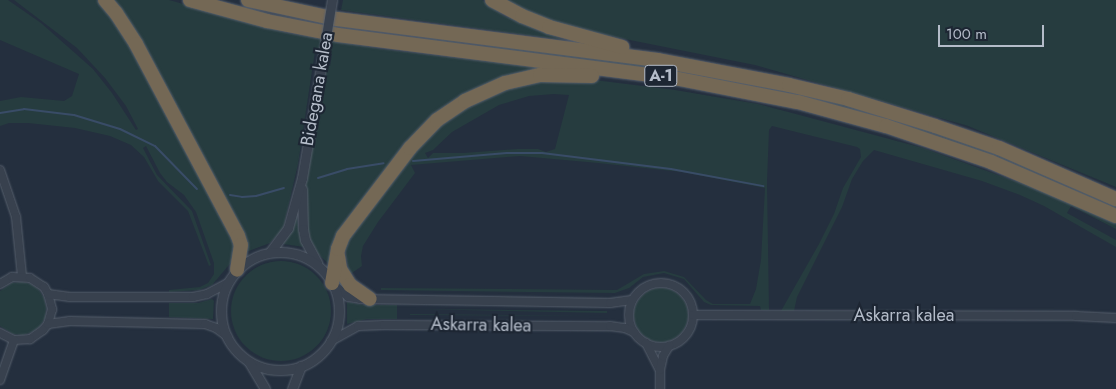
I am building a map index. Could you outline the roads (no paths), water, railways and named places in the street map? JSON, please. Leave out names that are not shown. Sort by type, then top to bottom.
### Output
[{"type":"highway","points":[[105,0],[116,13],[136,44],[238,236],[241,245],[237,270]]},
{"type":"highway","name":"A-1","points":[[190,0],[267,21],[338,34],[674,78],[798,102],[886,126],[991,162],[1116,216]]},
{"type":"highway","name":"A-1","points":[[248,0],[347,20],[604,52],[727,72],[848,99],[935,126],[1024,159],[1116,199]]},
{"type":"highway","points":[[492,0],[522,16],[580,37],[727,72]]},
{"type":"highway","points":[[332,283],[338,249],[354,219],[410,148],[438,120],[478,94],[505,83],[540,75],[565,74],[674,78]]},
{"type":"highway","points":[[338,249],[344,277],[350,285],[370,299]]},
{"type":"street","name":"Bidegana kalea","points":[[270,252],[288,228],[302,178],[332,0]]},
{"type":"street","points":[[0,170],[16,218],[22,276]]},
{"type":"street","name":"Bidegana kalea","points":[[302,178],[303,229],[305,240],[318,266]]},
{"type":"street","points":[[249,361],[274,370],[301,366],[318,356],[330,341],[338,322],[339,312],[332,283],[318,266],[301,255],[291,252],[270,252],[252,259],[237,270],[228,284],[221,310],[227,336],[236,350],[249,361],[265,389]]},
{"type":"street","points":[[0,284],[12,277],[22,276],[37,282],[48,294],[52,309],[48,324],[37,336],[14,340],[0,333]]},
{"type":"street","name":"Askarra kalea","points":[[332,283],[348,297],[370,299],[610,302],[632,300]]},
{"type":"street","points":[[660,370],[646,343],[634,332],[629,316],[632,300],[638,291],[647,285],[668,283],[686,295],[691,304],[693,315],[684,337],[670,346],[663,356],[660,370],[660,389]]},
{"type":"street","points":[[48,294],[70,297],[192,297],[207,294],[228,284]]},
{"type":"street","name":"Askarra kalea","points":[[693,315],[1066,316],[1116,318]]},
{"type":"street","points":[[48,324],[70,321],[206,324],[227,336]]},
{"type":"street","name":"Askarra kalea","points":[[330,341],[358,326],[384,325],[610,326],[626,328],[634,332]]},
{"type":"street","points":[[0,380],[14,340]]},
{"type":"street","points":[[646,343],[658,347],[670,346]]},
{"type":"street","points":[[292,389],[301,366]]},
{"type":"waterway","points":[[0,113],[24,109],[74,115],[120,129],[155,146],[197,189]]},
{"type":"waterway","points":[[413,161],[507,153],[542,153],[671,169],[763,186]]},
{"type":"waterway","points":[[318,178],[347,169],[384,163]]},
{"type":"waterway","points":[[230,195],[242,197],[256,196],[284,188]]}]
